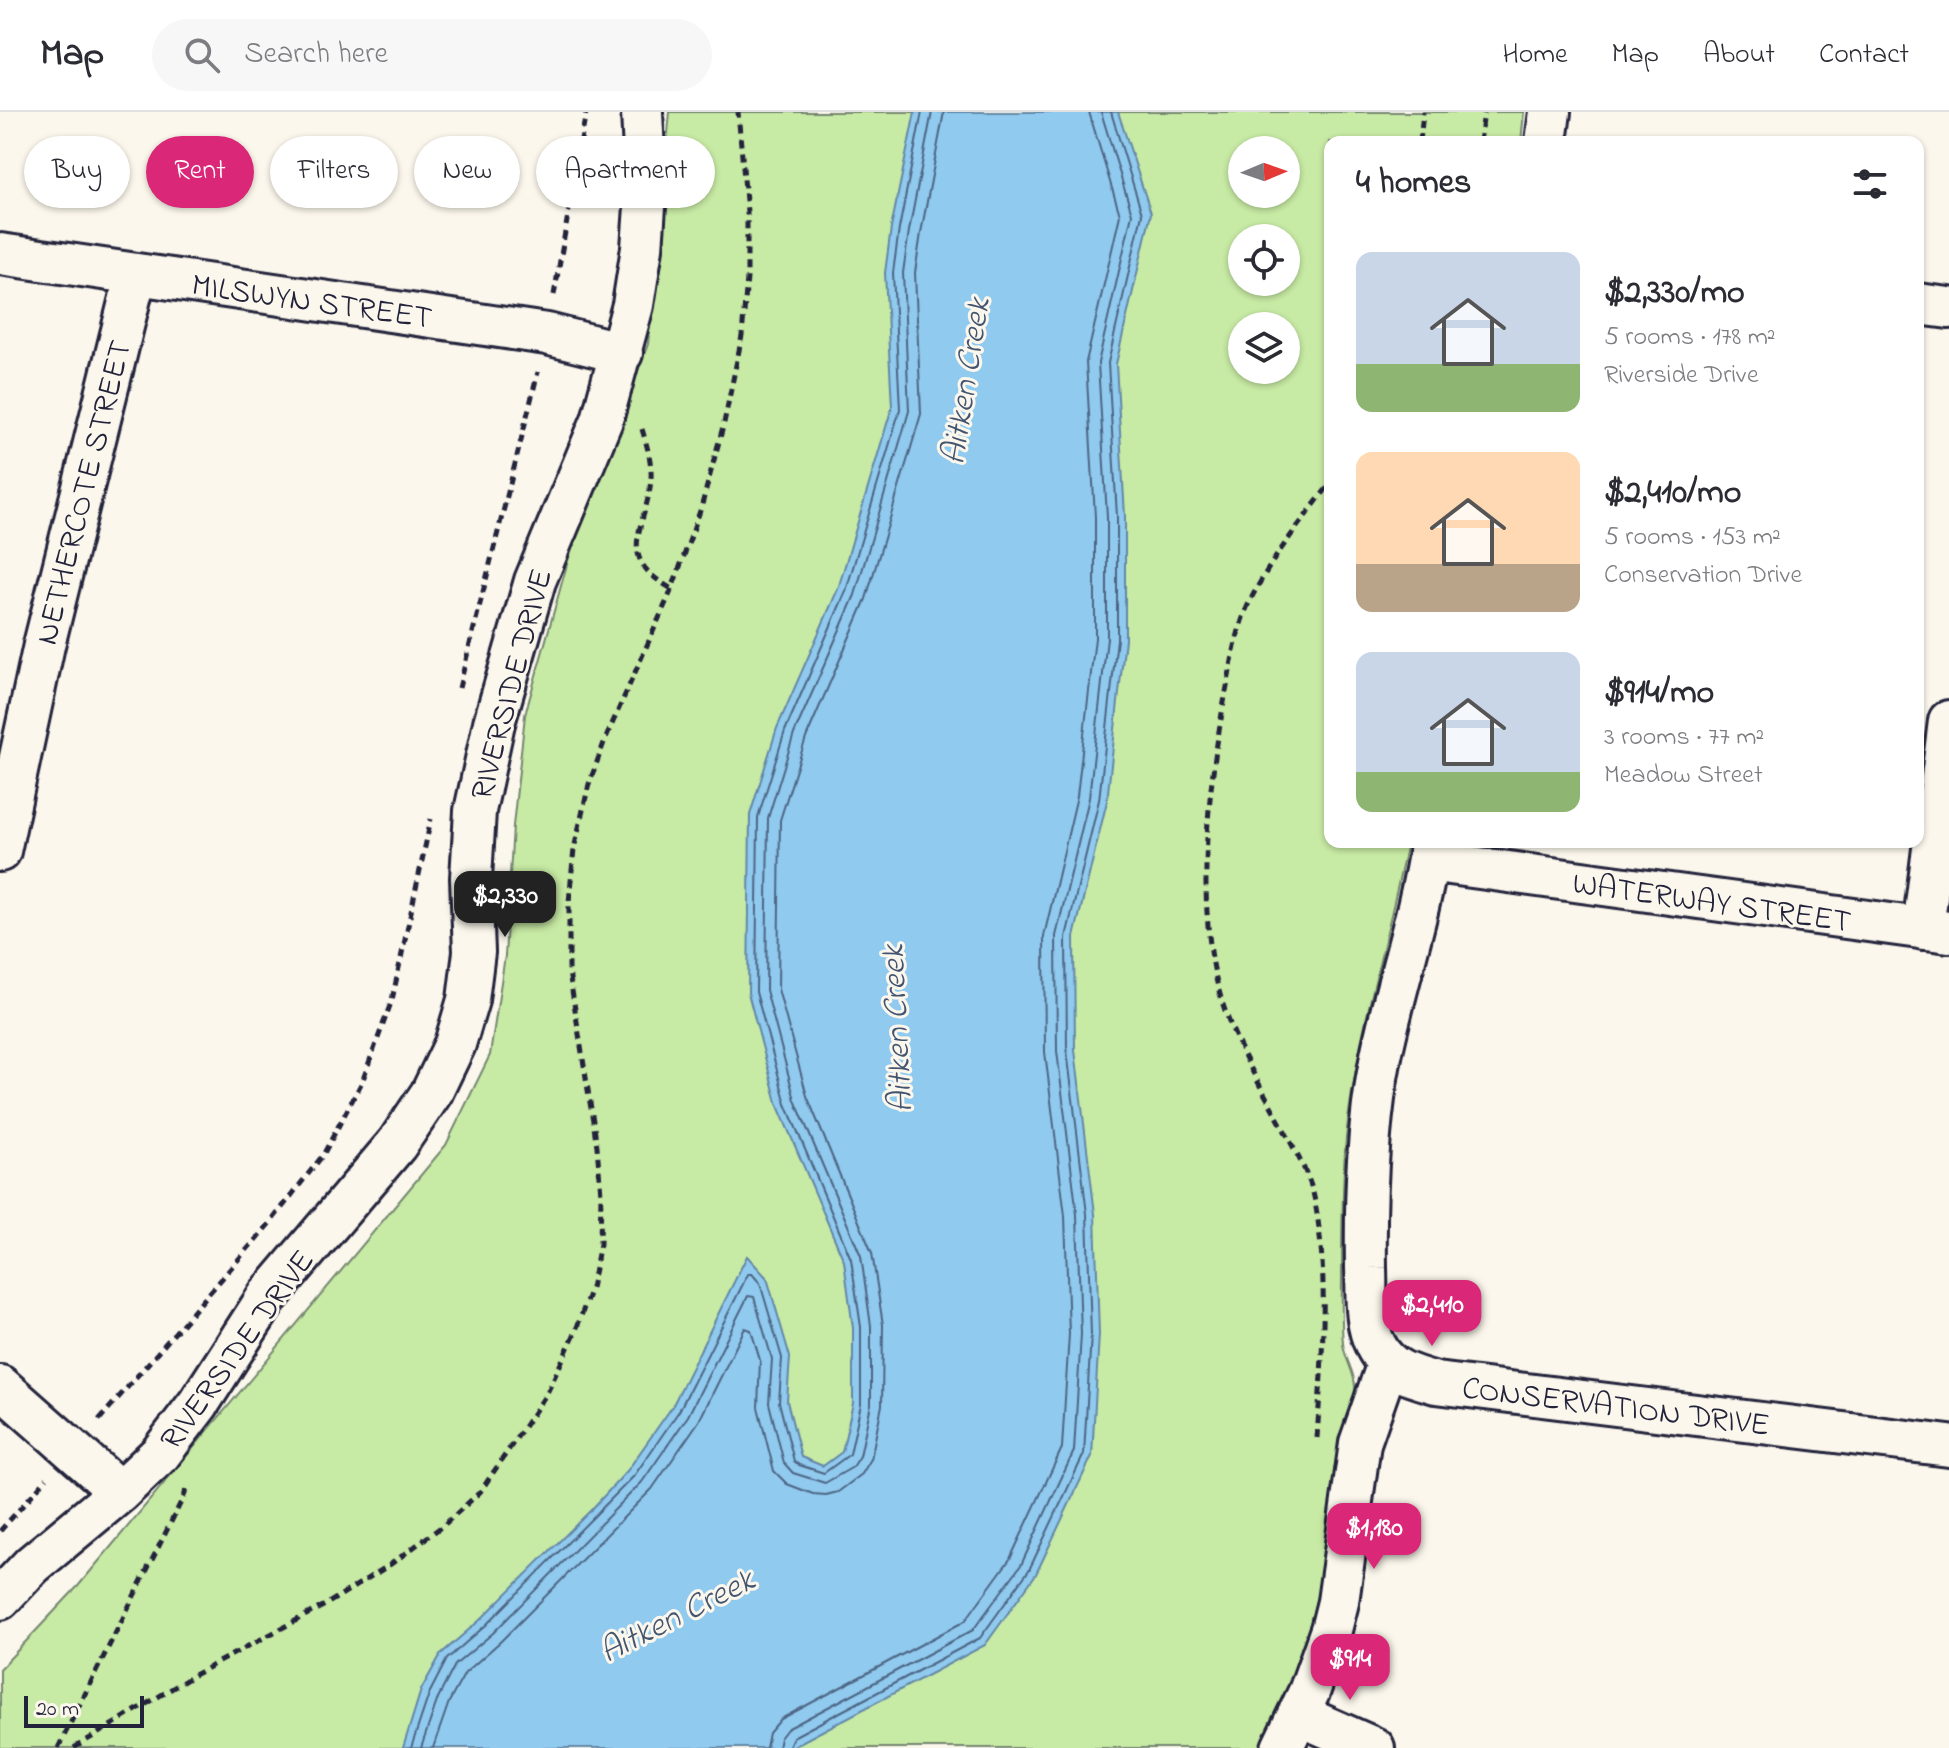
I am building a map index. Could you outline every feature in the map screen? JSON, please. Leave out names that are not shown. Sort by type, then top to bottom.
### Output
[{"type":"street","name":"RIVERSIDE DRIVE","points":[[0,1599],[32,1565],[120,1492],[160,1454],[199,1403],[268,1296],[397,1144],[432,1092],[455,1044],[468,1000],[474,952],[471,878],[475,811],[494,723],[535,581],[602,420],[622,353],[642,248],[646,193],[642,112]]},
{"type":"street","points":[[1547,136],[1550,112]]},
{"type":"street","name":"MILSWYN STREET","points":[[0,254],[547,334],[622,353]]},
{"type":"street","name":"NETHERCOTE STREET","points":[[0,851],[13,718],[136,274]]},
{"type":"street","points":[[1924,305],[1949,308]]},
{"type":"street","points":[[1936,930],[1949,721]]},
{"type":"street","points":[[1374,1748],[1291,1731],[1319,1665],[1334,1616],[1360,1443],[1388,1363],[1376,1346],[1368,1318],[1365,1231],[1369,1141],[1381,1057],[1430,852]]},
{"type":"street","name":"WATERWAY STREET","points":[[1430,852],[1936,930]]},
{"type":"street","name":"CONSERVATION DRIVE","points":[[1388,1363],[1405,1374],[1436,1383],[1949,1446]]},
{"type":"street","points":[[0,1386],[120,1492]]},
{"type":"path","points":[[459,688],[547,334],[586,112]]},
{"type":"path","points":[[74,1748],[194,1675],[325,1605],[391,1564],[445,1524],[480,1492],[547,1393],[575,1333],[591,1288],[600,1244],[601,1194],[597,1146],[569,972],[569,902],[574,849],[589,784],[605,740],[672,589],[705,494],[724,423],[742,336],[747,278],[747,212],[738,112]]},
{"type":"path","points":[[1421,136],[1423,112]]},
{"type":"path","points":[[1481,136],[1484,112]]},
{"type":"path","points":[[611,392],[629,406],[640,423],[650,456],[651,479],[639,523],[637,545],[641,562],[651,578],[672,589]]},
{"type":"path","points":[[1316,1443],[1322,1320],[1321,1246],[1315,1199],[1306,1171],[1228,1018],[1215,976],[1208,934],[1207,875],[1217,736],[1232,661],[1250,602],[1286,542],[1324,492]]},
{"type":"path","points":[[0,1531],[270,1223],[323,1155],[362,1082],[392,1000],[433,810]]},
{"type":"path","points":[[58,1748],[185,1494],[184,1478],[160,1454]]},
{"type":"green space","points":[[670,112],[1524,112],[1522,136],[1324,136],[1324,848],[1406,848],[1357,1063],[1346,1138],[1342,1207],[1342,1326],[1344,1349],[1355,1383],[1354,1396],[1339,1447],[1323,1565],[1307,1638],[1280,1710],[1261,1748],[0,1748],[0,1669],[79,1585],[446,1145],[490,1055],[505,956],[513,826],[525,715],[571,550],[648,344],[661,208],[715,208],[715,136],[668,136]]},
{"type":"water","name":"Aitken Creek","points":[[915,112],[1118,112],[1151,213],[1116,364],[1125,516],[1125,639],[1107,801],[1074,937],[1075,1050],[1095,1214],[1099,1334],[1092,1456],[1036,1574],[985,1645],[790,1748],[403,1748],[421,1690],[441,1654],[480,1620],[591,1510],[627,1471],[672,1407],[747,1256],[767,1278],[790,1357],[787,1401],[801,1457],[823,1466],[842,1452],[853,1403],[853,1328],[844,1261],[778,1106],[748,993],[750,815],[777,728],[838,589],[892,407],[885,273]]}]
